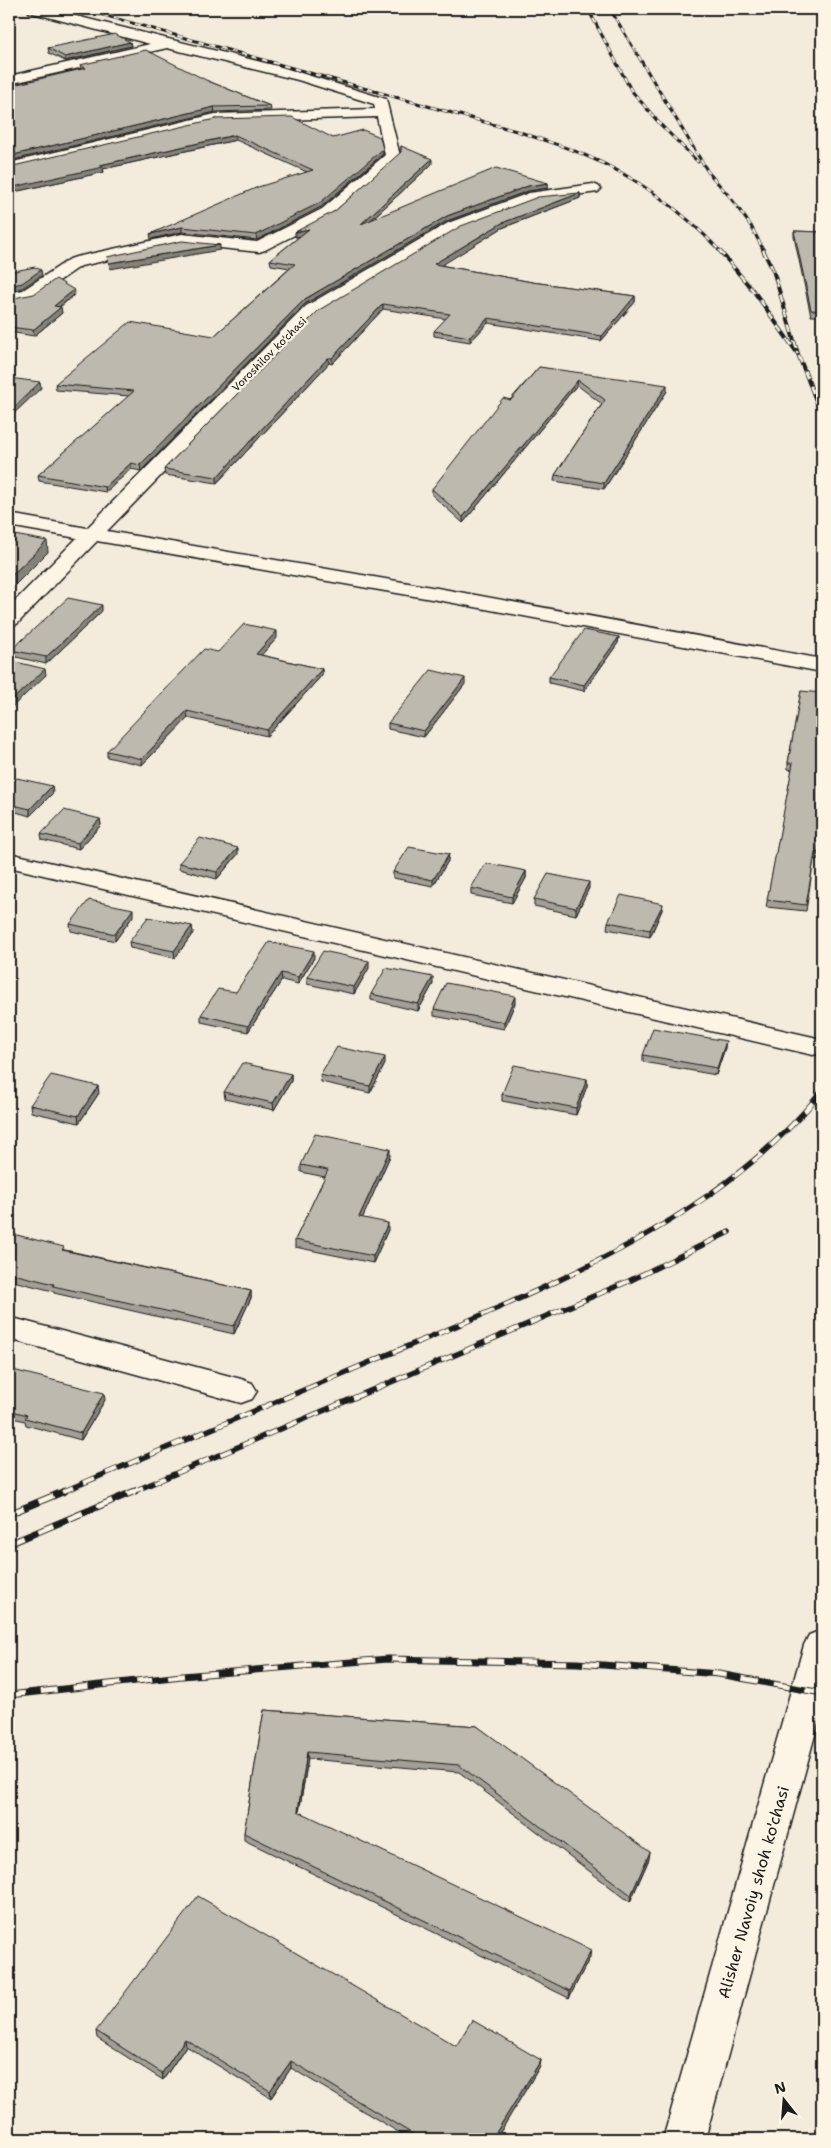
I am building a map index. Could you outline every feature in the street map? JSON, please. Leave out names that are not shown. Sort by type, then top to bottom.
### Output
[{"type":"street","points":[[9,298],[28,294],[76,262],[182,239],[259,247],[328,212],[393,156],[381,102],[345,89],[243,61],[34,9]]},
{"type":"street","points":[[9,80],[169,44]]},
{"type":"street","points":[[9,167],[215,118],[383,113]]},
{"type":"street","name":"Voroshilov ko'chasi","points":[[9,618],[312,310],[454,226],[534,196],[593,189]]},
{"type":"street","points":[[9,520],[433,593],[822,666]]},
{"type":"street","points":[[9,860],[813,1046]]},
{"type":"street","points":[[9,1328],[241,1391]]},
{"type":"street","name":"Alisher Navoiy shoh ko'chasi","points":[[684,2139],[822,1644]]},
{"type":"building","points":[[115,34],[130,42],[65,57],[48,48]]},
{"type":"building","points":[[146,50],[208,81],[270,106],[214,107],[9,156],[9,86],[86,68],[80,65]]},
{"type":"building","points":[[292,117],[333,138],[363,130],[380,137],[383,149],[321,202],[256,235],[182,227],[150,234],[258,187],[313,170],[235,135],[100,165],[103,167],[9,188],[9,167],[215,119]]},
{"type":"building","points":[[401,146],[432,159],[361,224],[496,168],[548,183],[528,186],[447,216],[305,299],[140,465],[131,463],[105,487],[38,475],[134,391],[55,384],[130,322],[214,336],[295,264],[270,260],[309,229],[295,232],[335,211],[401,152]]},
{"type":"building","points":[[580,193],[502,223],[434,264],[532,282],[635,296],[602,336],[488,318],[470,337],[434,331],[450,314],[383,304],[332,358],[328,358],[217,477],[164,469],[319,310],[461,226],[538,197]]},
{"type":"building","points":[[794,231],[822,232],[822,311],[811,310]]},
{"type":"building","points":[[182,241],[220,245],[109,263],[107,257]]},
{"type":"building","points":[[35,267],[41,270],[22,283],[9,286],[9,272]]},
{"type":"building","points":[[56,279],[74,290],[54,306],[61,307],[33,330],[9,327],[9,299],[34,294]]},
{"type":"building","points":[[539,367],[667,385],[604,483],[555,475],[605,400],[578,380],[463,517],[432,489],[503,398],[511,400]]},
{"type":"building","points":[[9,378],[40,382],[9,412]]},
{"type":"building","points":[[9,534],[47,541],[9,578]]},
{"type":"building","points":[[68,598],[102,605],[46,657],[11,650]]},
{"type":"building","points":[[244,624],[277,631],[256,654],[322,669],[267,730],[187,711],[142,759],[107,751],[204,649],[218,652]]},
{"type":"building","points":[[584,630],[619,637],[584,685],[549,677]]},
{"type":"building","points":[[12,661],[45,669],[9,703],[9,664]]},
{"type":"building","points":[[431,670],[465,678],[424,731],[388,723]]},
{"type":"building","points":[[801,691],[822,693],[822,770],[819,789],[822,790],[822,827],[818,853],[815,853],[806,905],[767,900],[793,763],[788,763]]},
{"type":"building","points":[[17,778],[52,786],[30,809],[9,804],[9,786]]},
{"type":"building","points":[[64,810],[100,819],[78,843],[41,834]]},
{"type":"building","points":[[200,838],[238,848],[217,872],[179,863]]},
{"type":"building","points":[[409,847],[449,854],[433,880],[393,872]]},
{"type":"building","points":[[486,863],[526,871],[512,897],[471,888]]},
{"type":"building","points":[[548,874],[589,882],[576,908],[534,899]]},
{"type":"building","points":[[621,895],[663,904],[650,930],[608,922]]},
{"type":"building","points":[[89,900],[133,909],[115,934],[70,924]]},
{"type":"building","points":[[148,917],[192,926],[174,951],[129,942]]},
{"type":"building","points":[[269,942],[314,951],[298,977],[281,973],[248,1026],[201,1015],[218,989],[236,992]]},
{"type":"building","points":[[323,951],[369,961],[354,987],[307,977]]},
{"type":"building","points":[[386,968],[433,977],[418,1004],[371,994]]},
{"type":"building","points":[[446,983],[515,996],[504,1022],[434,1009]]},
{"type":"building","points":[[653,1028],[726,1041],[717,1068],[643,1055]]},
{"type":"building","points":[[337,1047],[385,1057],[370,1086],[320,1075]]},
{"type":"building","points":[[242,1063],[291,1074],[273,1103],[224,1092]]},
{"type":"building","points":[[514,1065],[587,1079],[576,1108],[502,1094]]},
{"type":"building","points":[[51,1075],[98,1086],[78,1116],[30,1105]]},
{"type":"building","points":[[315,1134],[390,1149],[359,1217],[388,1223],[373,1256],[295,1240],[328,1170],[301,1165]]},
{"type":"building","points":[[9,1233],[64,1247],[62,1250],[251,1291],[234,1326],[53,1286],[54,1284],[9,1273]]},
{"type":"building","points":[[9,1369],[104,1393],[81,1433],[25,1418],[27,1415],[9,1410]]},
{"type":"building","points":[[264,1710],[477,1726],[650,1852],[631,1895],[459,1765],[307,1752],[298,1811],[591,1950],[570,1991],[244,1833]]},
{"type":"building","points":[[9,1886],[14,1888],[9,1896]]},
{"type":"building","points":[[198,1896],[456,2046],[472,2020],[541,2060],[492,2139],[421,2139],[291,2061],[270,2091],[185,2039],[162,2073],[96,2031]]},
{"type":"railway","points":[[82,9],[520,132],[567,148],[620,172],[656,195],[690,222],[719,250]]},
{"type":"railway","points":[[588,9],[631,90],[660,124],[698,162]]},
{"type":"railway","points":[[610,9],[708,172],[730,197],[751,226],[764,251]]},
{"type":"railway","points":[[719,250],[755,293],[798,354]]},
{"type":"railway","points":[[763,250],[773,270],[798,354]]},
{"type":"railway","points":[[798,354],[822,416]]},
{"type":"railway","points":[[62,1492],[494,1310],[556,1282],[616,1251],[675,1218],[729,1180],[779,1138],[822,1091]]},
{"type":"railway","points":[[132,1492],[629,1281],[729,1232]]},
{"type":"railway","points":[[9,1514],[65,1491]]},
{"type":"railway","points":[[9,1544],[135,1491]]},
{"type":"railway","points":[[9,1695],[182,1676],[388,1659],[577,1663],[719,1674],[822,1693]]}]
